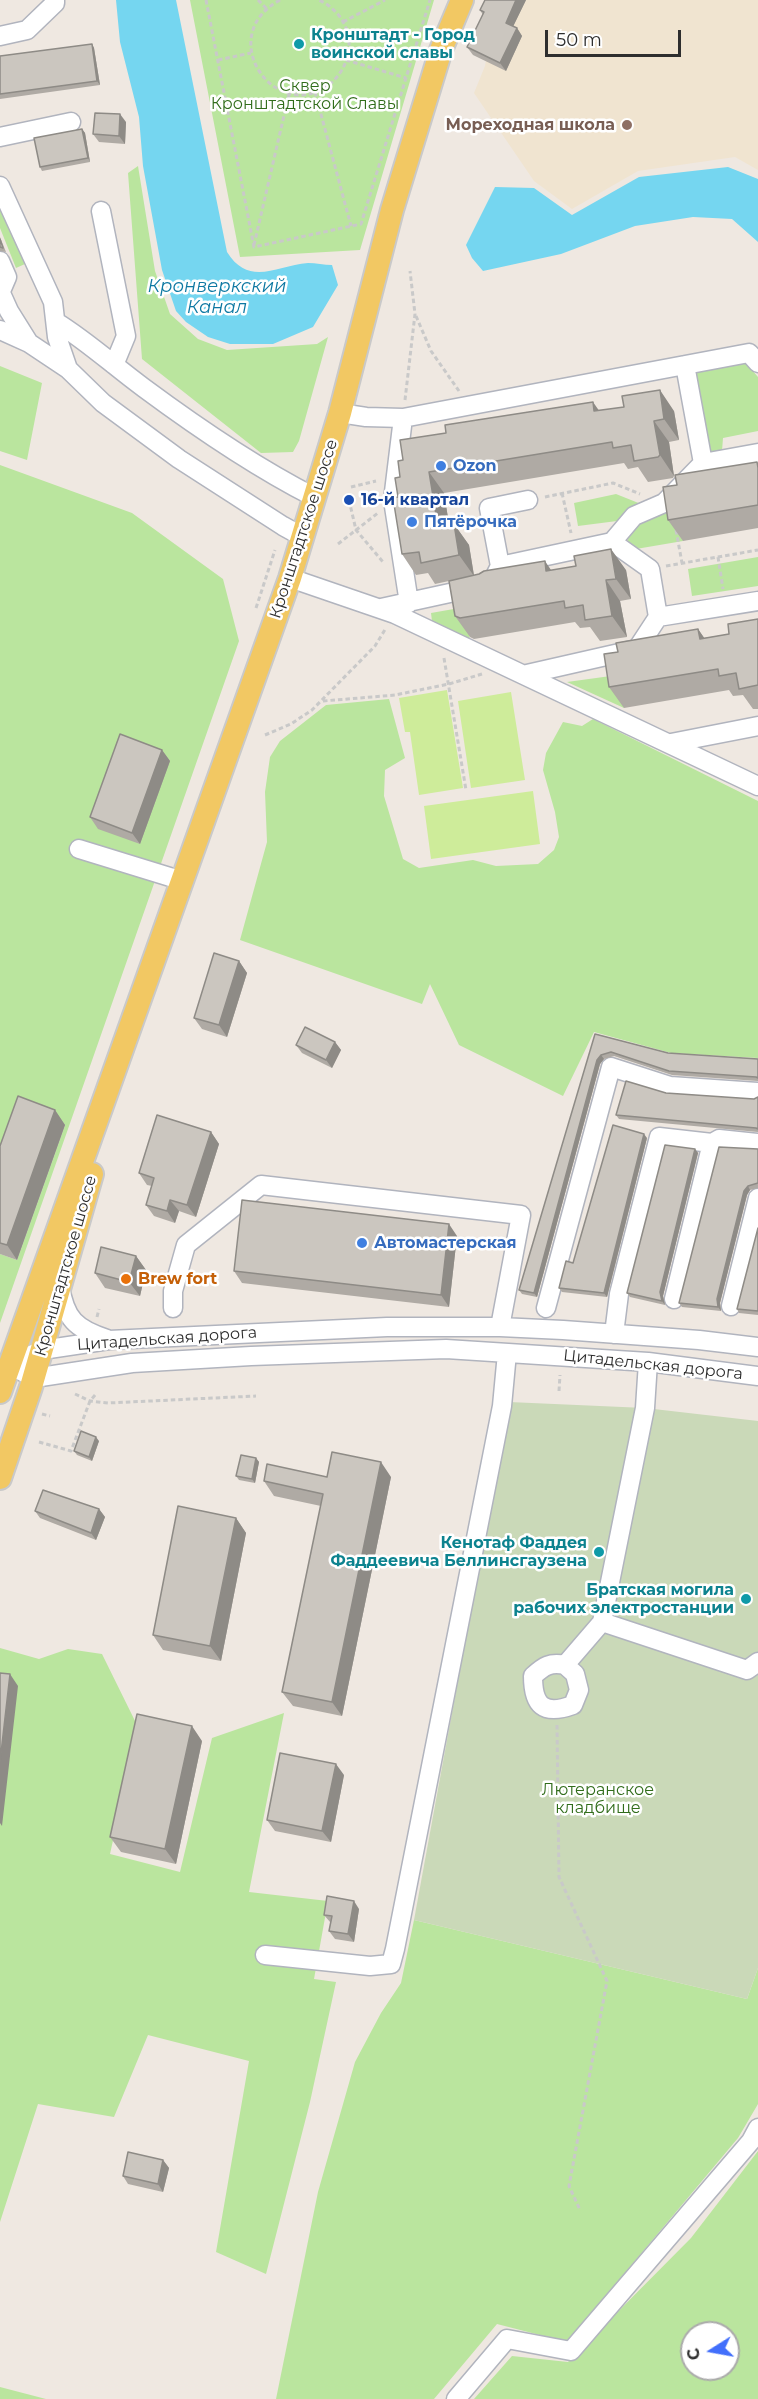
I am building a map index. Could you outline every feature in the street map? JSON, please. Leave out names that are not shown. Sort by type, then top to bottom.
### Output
[{"type":"main road","name":"Кронштадтское шоссе","points":[[0,1392],[290,578],[340,413],[392,210],[441,50],[462,0]]},
{"type":"main road","name":"Кронштадтское шоссе","points":[[0,1478],[34,1378],[98,1153],[123,1050]]},
{"type":"street","points":[[0,36],[27,30],[55,3],[55,0]]},
{"type":"street","points":[[0,137],[71,122]]},
{"type":"street","points":[[0,186],[53,302],[57,337],[68,369]]},
{"type":"street","points":[[101,211],[126,336],[114,365]]},
{"type":"street","points":[[0,261],[7,278],[1,291],[9,311],[29,343]]},
{"type":"street","points":[[56,322],[82,338],[114,365],[274,477],[314,497]]},
{"type":"street","points":[[0,330],[29,343],[68,369],[103,403],[179,459],[303,537]]},
{"type":"street","points":[[340,413],[366,417],[403,418],[748,353],[758,363]]},
{"type":"street","points":[[685,365],[704,462]]},
{"type":"street","points":[[394,608],[393,500],[403,418]]},
{"type":"street","points":[[500,566],[612,543],[634,516],[667,500],[704,462],[758,453]]},
{"type":"street","points":[[394,608],[491,584],[500,566],[489,508],[528,500]]},
{"type":"street","points":[[527,674],[637,650],[657,617],[650,569],[612,543]]},
{"type":"street","points":[[290,578],[394,608],[438,635],[527,674],[758,786]]},
{"type":"street","points":[[657,617],[758,601]]},
{"type":"street","points":[[671,743],[758,726]]},
{"type":"street","points":[[79,849],[183,881]]},
{"type":"street","points":[[546,1308],[612,1067],[670,1086],[758,1092]]},
{"type":"street","points":[[614,1334],[619,1294],[659,1137],[712,1143],[719,1139],[758,1143]]},
{"type":"street","points":[[674,1299],[712,1143]]},
{"type":"street","points":[[173,1308],[173,1291],[186,1245],[261,1185],[521,1215],[500,1327]]},
{"type":"street","points":[[731,1306],[758,1198]]},
{"type":"street","points":[[60,1286],[62,1301],[72,1321],[85,1331],[109,1340]]},
{"type":"street","name":"Цитадельская дорога","points":[[10,1365],[42,1350],[109,1340],[387,1327],[500,1327],[614,1334],[758,1347]]},
{"type":"street","name":"Цитадельская дорога","points":[[34,1378],[132,1363],[446,1349],[648,1362],[758,1376]]},
{"type":"street","points":[[265,1954],[370,1966],[390,1964],[400,1926],[502,1406],[507,1353]]},
{"type":"street","points":[[565,1665],[602,1622],[645,1407],[648,1362]]},
{"type":"street","points":[[10,1365],[34,1378]]},
{"type":"street","points":[[602,1622],[747,1670],[758,1662]]},
{"type":"street","points":[[555,1663],[565,1665],[575,1674],[579,1690],[573,1705],[557,1711],[543,1707],[533,1693],[533,1676],[544,1665],[555,1663]]},
{"type":"street","points":[[456,2399],[507,2339],[571,2351],[751,2141],[758,2128]]},
{"type":"path","points":[[206,0],[254,247]]},
{"type":"path","points":[[258,0],[267,9]]},
{"type":"path","points":[[280,0],[267,9],[254,28],[251,37],[251,53],[255,65],[266,81],[289,93],[301,94],[315,92],[336,79],[346,60],[349,44],[343,22],[333,9],[319,0]]},
{"type":"path","points":[[343,22],[385,0]]},
{"type":"path","points":[[254,247],[361,224],[430,0]]},
{"type":"path","points":[[218,60],[251,53]]},
{"type":"path","points":[[346,60],[406,78]]},
{"type":"path","points":[[315,92],[351,226]]},
{"type":"path","points":[[254,247],[289,93]]},
{"type":"path","points":[[403,418],[415,314],[410,271]]},
{"type":"path","points":[[415,314],[431,351],[469,405]]},
{"type":"path","points":[[351,487],[396,477]]},
{"type":"path","points":[[528,500],[613,483],[667,500],[682,564]]},
{"type":"path","points":[[349,500],[356,530],[385,563]]},
{"type":"path","points":[[338,544],[393,500]]},
{"type":"path","points":[[650,569],[758,550]]},
{"type":"path","points":[[717,557],[726,606]]},
{"type":"path","points":[[265,735],[291,724],[312,710],[375,646],[394,608]]},
{"type":"path","points":[[438,635],[449,684],[466,789]]},
{"type":"path","points":[[321,701],[394,695],[449,684],[487,673]]},
{"type":"path","points":[[75,1394],[90,1401],[108,1403],[256,1396]]},
{"type":"path","points":[[39,1442],[71,1451],[90,1401],[96,1394]]},
{"type":"path","points":[[557,1711],[559,1876],[607,1981],[569,2186],[580,2210]]},
{"type":"shaded area","name":"Мореходная школа","points":[[502,0],[758,0],[758,170],[735,157],[638,171],[572,209],[534,181],[474,93],[485,66],[492,20]]},
{"type":"green space","name":"Сквер Кронштадтской Славы","points":[[190,0],[434,0],[360,250],[240,257]]},
{"type":"green space","points":[[138,166],[155,271],[170,314],[198,339],[227,350],[317,344],[328,337],[299,441],[293,452],[261,453],[142,359],[128,173]]},
{"type":"green space","points":[[0,204],[25,264],[16,268],[0,228]]},
{"type":"green space","points":[[745,362],[758,377],[758,431],[723,438],[722,451],[710,453],[695,372]]},
{"type":"green space","points":[[0,366],[42,383],[27,460],[0,451]]},
{"type":"green space","points":[[0,465],[132,513],[223,579],[239,641],[0,1323],[0,1254],[17,1260],[65,1125],[0,1190]]},
{"type":"green space","points":[[616,494],[646,506],[626,510],[617,521],[578,526],[574,503]]},
{"type":"green space","points":[[677,508],[683,541],[636,549],[627,543],[631,529],[660,511]]},
{"type":"green space","points":[[758,557],[758,586],[692,596],[688,569]]},
{"type":"green space","points":[[465,607],[470,640],[432,621],[431,613]]},
{"type":"green space","points":[[618,675],[624,708],[567,682]]},
{"type":"green space","points":[[447,690],[463,788],[419,795],[410,732],[405,732],[399,698]]},
{"type":"green space","points":[[511,692],[525,780],[471,788],[458,701]]},
{"type":"green space","points":[[389,699],[405,758],[385,770],[384,796],[403,859],[419,868],[473,860],[496,866],[538,864],[554,850],[559,837],[555,812],[543,770],[546,753],[563,722],[582,726],[593,719],[758,801],[758,1058],[671,1053],[594,1032],[563,1096],[459,1045],[430,984],[422,1004],[240,940],[267,842],[265,792],[270,757],[280,741],[326,705]]},
{"type":"green space","points":[[533,791],[540,844],[431,859],[424,806]]},
{"type":"green space","name":"Лютеранское кладбище","points":[[509,1402],[645,1408],[758,1421],[758,1968],[747,1999],[414,1920]]},
{"type":"green space","points":[[0,1648],[39,1659],[68,1649],[102,1654],[138,1727],[110,1854],[180,1872],[212,1738],[284,1713],[249,1892],[328,1901],[314,1979],[336,1982],[310,2102],[266,2274],[216,2252],[249,2061],[148,2035],[114,2117],[38,2104],[0,2222]]},
{"type":"green space","points":[[414,1920],[747,1999],[758,1968],[758,2104],[738,2138],[567,2342],[497,2324],[434,2399],[276,2399],[318,2192],[355,2062],[381,2013],[401,1983]]},
{"type":"green space","points":[[758,2151],[758,2399],[474,2399],[512,2356],[568,2362],[691,2238]]},
{"type":"green space","points":[[0,2387],[46,2399],[0,2399]]},
{"type":"water","name":"Кронверкский Канал","points":[[116,0],[176,0],[227,252],[235,263],[254,272],[308,263],[332,265],[338,285],[313,327],[273,344],[230,344],[208,337],[186,322],[176,311],[162,270],[143,166],[139,117],[120,42]]},
{"type":"water","points":[[728,167],[758,179],[758,242],[732,219],[693,217],[635,226],[561,254],[483,271],[472,258],[466,245],[495,187],[534,188],[572,215],[639,177]]},
{"type":"building","points":[[485,0],[516,0],[506,23],[517,28],[500,63],[467,47],[484,12],[480,10]]},
{"type":"building","points":[[92,44],[97,81],[0,94],[0,56]]},
{"type":"building","points":[[95,113],[120,114],[119,136],[93,134]]},
{"type":"building","points":[[82,129],[88,158],[40,167],[34,138]]},
{"type":"building","points":[[660,390],[664,419],[654,421],[660,455],[658,457],[634,461],[631,445],[613,448],[612,442],[429,472],[438,527],[454,524],[459,555],[421,563],[419,552],[402,554],[393,498],[398,497],[395,478],[400,477],[398,461],[403,460],[400,440],[446,433],[445,425],[593,402],[594,411],[624,407],[622,396]]},
{"type":"building","points":[[757,462],[758,505],[668,520],[663,487],[677,485],[675,475]]},
{"type":"building","points":[[611,549],[616,579],[606,580],[612,616],[585,620],[583,605],[565,608],[564,601],[460,618],[455,616],[449,581],[484,571],[545,561],[546,571],[576,566],[574,556]]},
{"type":"building","points":[[758,619],[758,685],[739,689],[736,673],[719,676],[718,669],[609,687],[604,654],[618,652],[616,643],[698,629],[700,639],[729,634],[728,624]]},
{"type":"building","points":[[120,734],[162,750],[132,833],[90,817]]},
{"type":"building","points":[[214,953],[239,961],[219,1025],[194,1018]]},
{"type":"building","points":[[305,1027],[335,1042],[326,1060],[296,1045]]},
{"type":"building","points":[[595,1034],[668,1053],[758,1059],[758,1078],[669,1071],[611,1052],[601,1055],[597,1060],[534,1293],[519,1290]]},
{"type":"building","points":[[626,1081],[666,1093],[754,1099],[758,1097],[758,1129],[616,1115]]},
{"type":"building","points":[[18,1096],[55,1110],[7,1245],[0,1243],[0,1146]]},
{"type":"building","points":[[157,1115],[211,1132],[187,1205],[170,1200],[167,1211],[146,1205],[154,1178],[139,1173]]},
{"type":"building","points":[[613,1125],[644,1134],[604,1293],[559,1288],[566,1261],[573,1263]]},
{"type":"building","points":[[665,1145],[695,1149],[660,1292],[662,1301],[627,1293]]},
{"type":"building","points":[[719,1147],[758,1149],[758,1183],[748,1186],[744,1191],[717,1299],[718,1307],[679,1303]]},
{"type":"building","points":[[242,1200],[449,1224],[441,1295],[234,1271]]},
{"type":"building","points":[[758,1228],[758,1311],[737,1309]]},
{"type":"building","points":[[101,1247],[136,1256],[129,1282],[95,1273]]},
{"type":"building","points":[[81,1431],[96,1437],[89,1457],[74,1451]]},
{"type":"building","points":[[332,1452],[381,1462],[332,1702],[282,1692],[323,1494],[264,1481],[267,1464],[327,1477]]},
{"type":"building","points":[[241,1455],[256,1458],[252,1479],[236,1476]]},
{"type":"building","points":[[43,1490],[99,1509],[91,1533],[35,1511]]},
{"type":"building","points":[[178,1506],[236,1518],[210,1646],[153,1635]]},
{"type":"building","points":[[0,1673],[10,1674],[0,1762]]},
{"type":"building","points":[[137,1714],[192,1726],[165,1849],[110,1837]]},
{"type":"building","points":[[280,1753],[336,1764],[322,1831],[267,1820]]},
{"type":"building","points":[[327,1896],[354,1901],[348,1934],[329,1931],[332,1916],[324,1915]]},
{"type":"building","points":[[128,2152],[163,2160],[158,2184],[123,2176]]},
{"type":"place","name":"Кронштадт - Город воинской славы","points":[[299,44]]},
{"type":"place","name":"Мореходная школа","points":[[627,125]]},
{"type":"place","name":"Ozon","points":[[441,466]]},
{"type":"place","name":"16-й квартал","points":[[349,500]]},
{"type":"place","name":"Пятёрочка","points":[[412,522]]},
{"type":"place","name":"Автомастерская","points":[[362,1243]]},
{"type":"place","name":"Brew fort","points":[[126,1279]]},
{"type":"place","name":"Кенотаф Фаддея Фаддеевича Беллинсгаузена","points":[[599,1552]]},
{"type":"place","name":"Братская могила рабочих электростанции","points":[[746,1599]]}]
